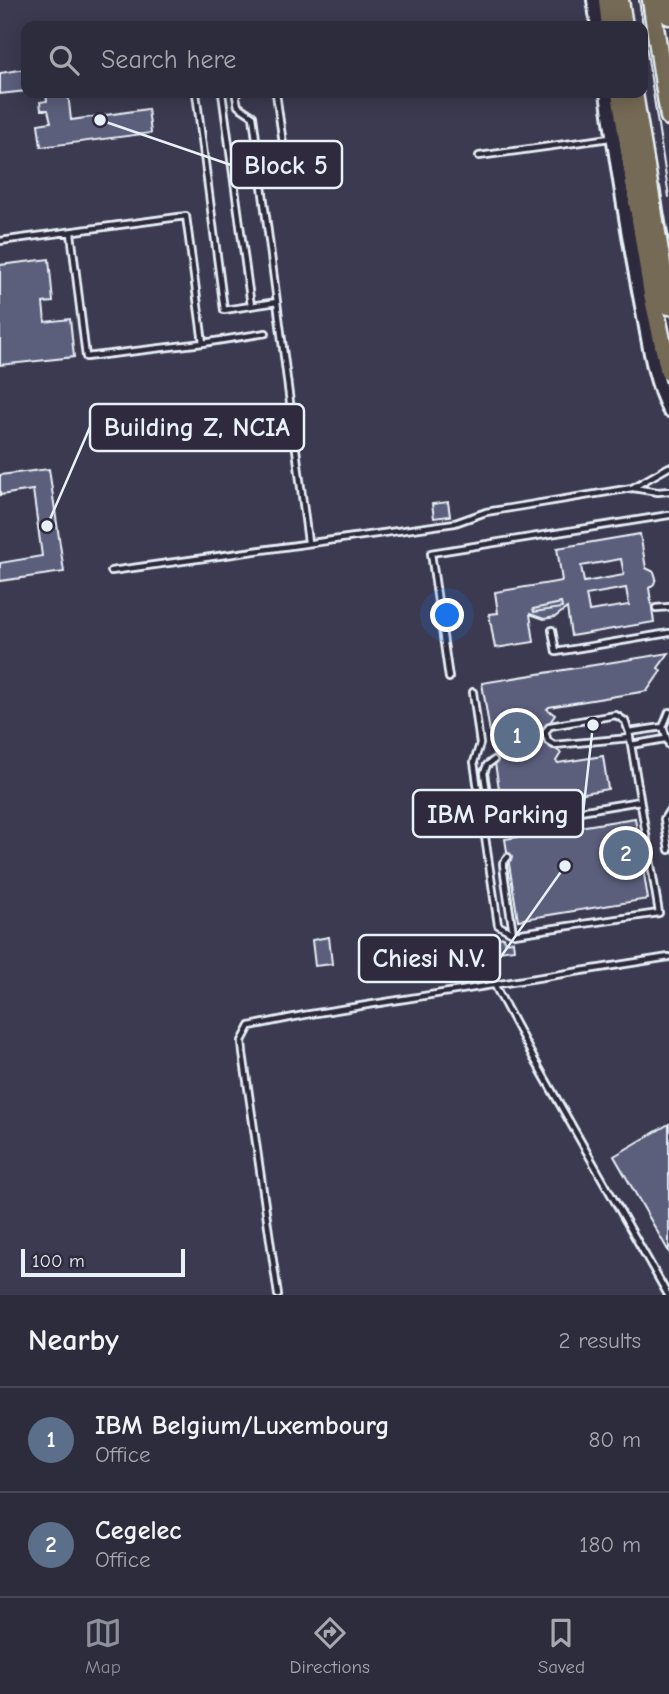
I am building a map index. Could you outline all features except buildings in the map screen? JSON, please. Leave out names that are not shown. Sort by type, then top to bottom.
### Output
[{"type":"main road","points":[[607,0],[609,21]]},
{"type":"main road","points":[[620,0],[623,21]]},
{"type":"main road","points":[[651,0],[669,117]]},
{"type":"main road","points":[[665,0],[669,16]]},
{"type":"main road","points":[[621,98],[652,294],[669,372]]},
{"type":"main road","points":[[635,98],[669,306]]},
{"type":"street","points":[[594,0],[597,21]]},
{"type":"street","points":[[608,98],[647,333],[669,410]]},
{"type":"lane","points":[[198,98],[224,310],[277,302]]},
{"type":"lane","points":[[223,98],[251,306]]},
{"type":"lane","points":[[236,98],[238,106],[253,116],[308,542]]},
{"type":"lane","points":[[277,98],[284,151]]},
{"type":"lane","points":[[479,156],[613,138]]},
{"type":"lane","points":[[0,241],[186,216],[203,342]]},
{"type":"lane","points":[[71,233],[86,356],[266,333]]},
{"type":"lane","points":[[632,488],[669,467]]},
{"type":"lane","points":[[111,571],[455,523],[486,512],[632,488],[669,491]]},
{"type":"lane","points":[[449,678],[431,553],[669,515]]},
{"type":"lane","points":[[656,608],[669,607]]},
{"type":"lane","points":[[552,630],[556,652],[669,633]]},
{"type":"lane","points":[[473,692],[481,744],[474,762],[499,925],[514,934],[659,913],[631,745],[629,735],[625,721],[617,715],[550,726],[545,732],[548,741],[554,745],[629,735],[663,727]]},
{"type":"lane","points":[[669,712],[663,727],[669,745]]},
{"type":"lane","points":[[631,745],[665,738]]},
{"type":"lane","points":[[492,826],[484,773],[487,765],[494,760]]},
{"type":"lane","points":[[484,827],[640,801]]},
{"type":"lane","points":[[669,811],[664,819],[669,850]]},
{"type":"lane","points":[[508,857],[503,863],[514,934]]},
{"type":"lane","points":[[278,1295],[243,1053],[242,1041],[250,1026],[669,957]]},
{"type":"lane","points":[[495,986],[668,1295]]},
{"type":"tram line","points":[[639,0],[642,21]]},
{"type":"tram line","points":[[648,59],[669,197]]},
{"type":"tram line","points":[[660,186],[669,240]]},
{"type":"place","name":"Block 5","points":[[100,120]]},
{"type":"place","name":"Building Z, NCIA","points":[[47,526]]},
{"type":"place","name":"IBM Parking","points":[[593,725]]},
{"type":"place","name":"IBM Belgium/Luxembourg","points":[[517,735]]},
{"type":"place","name":"Cegelec","points":[[626,853]]},
{"type":"place","name":"Chiesi N.V.","points":[[565,866]]}]
